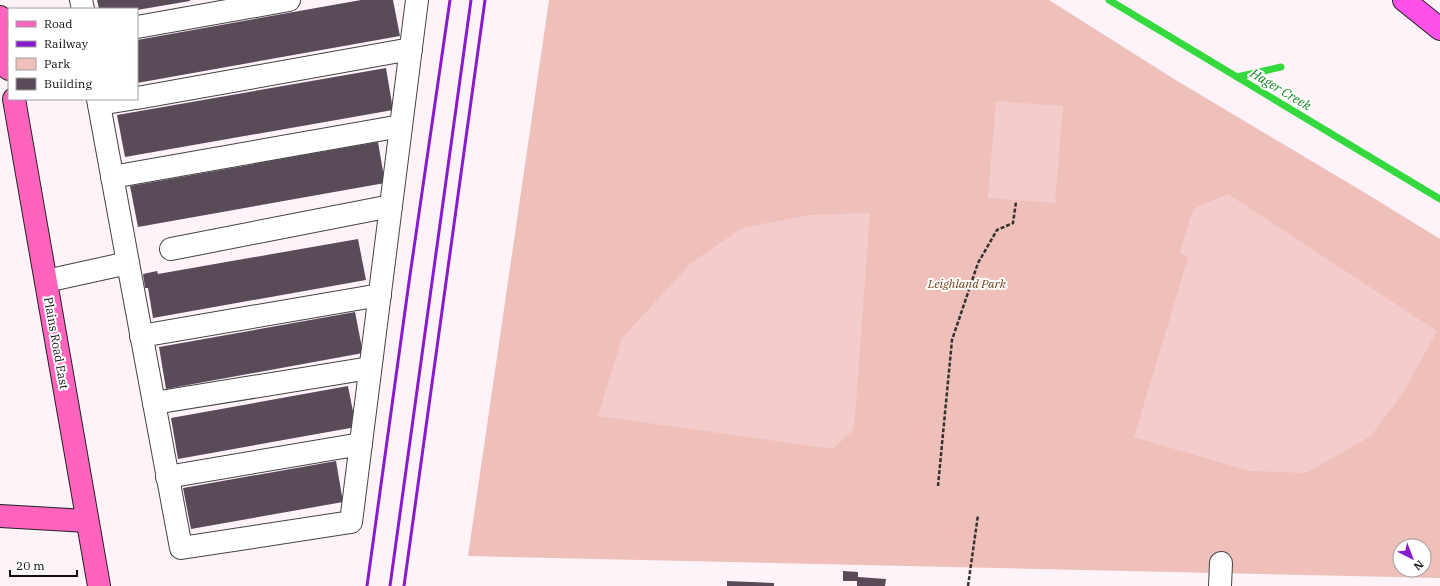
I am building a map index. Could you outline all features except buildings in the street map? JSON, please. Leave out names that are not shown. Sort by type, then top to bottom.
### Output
[{"type":"highway","points":[[1404,0],[1440,29]]},
{"type":"main road","points":[[0,17],[3,47],[8,65]]},
{"type":"main road","name":"Plains Road East","points":[[14,100],[87,521],[100,586]]},
{"type":"main road","points":[[0,516],[87,521]]},
{"type":"street","points":[[138,27],[289,0]]},
{"type":"street","points":[[120,100],[99,102],[181,548],[351,522],[417,0]]},
{"type":"street","points":[[138,98],[411,49]]},
{"type":"street","points":[[112,177],[401,126]]},
{"type":"street","points":[[171,249],[391,206]]},
{"type":"street","points":[[46,281],[128,263]]},
{"type":"street","points":[[141,336],[380,295]]},
{"type":"street","points":[[154,403],[370,368]]},
{"type":"street","points":[[167,477],[361,444]]},
{"type":"street","points":[[1220,586],[1221,563]]},
{"type":"path","points":[[938,486],[952,340],[978,263],[997,230],[1013,223],[1016,202]]},
{"type":"path","points":[[968,586],[978,515]]},
{"type":"green space","name":"Leighland Park","points":[[549,0],[1049,0],[1174,79],[1440,239],[1440,578],[1432,578],[1432,538],[1392,538],[1392,577],[468,556]]},
{"type":"shaded area","points":[[996,101],[1063,106],[1055,203],[988,198]]},
{"type":"shaded area","points":[[1228,194],[1437,331],[1403,393],[1371,436],[1306,473],[1249,471],[1134,437],[1188,258],[1180,252],[1193,209]]},
{"type":"shaded area","points":[[870,213],[854,429],[833,449],[598,416],[622,338],[691,263],[742,228],[809,215]]},
{"type":"waterway","name":"Hager Creek","points":[[1109,0],[1440,199]]},
{"type":"waterway","points":[[1237,77],[1281,67]]},
{"type":"railway","points":[[367,586],[450,0]]},
{"type":"railway","points":[[390,586],[471,0]]},
{"type":"railway","points":[[404,586],[485,0]]}]
